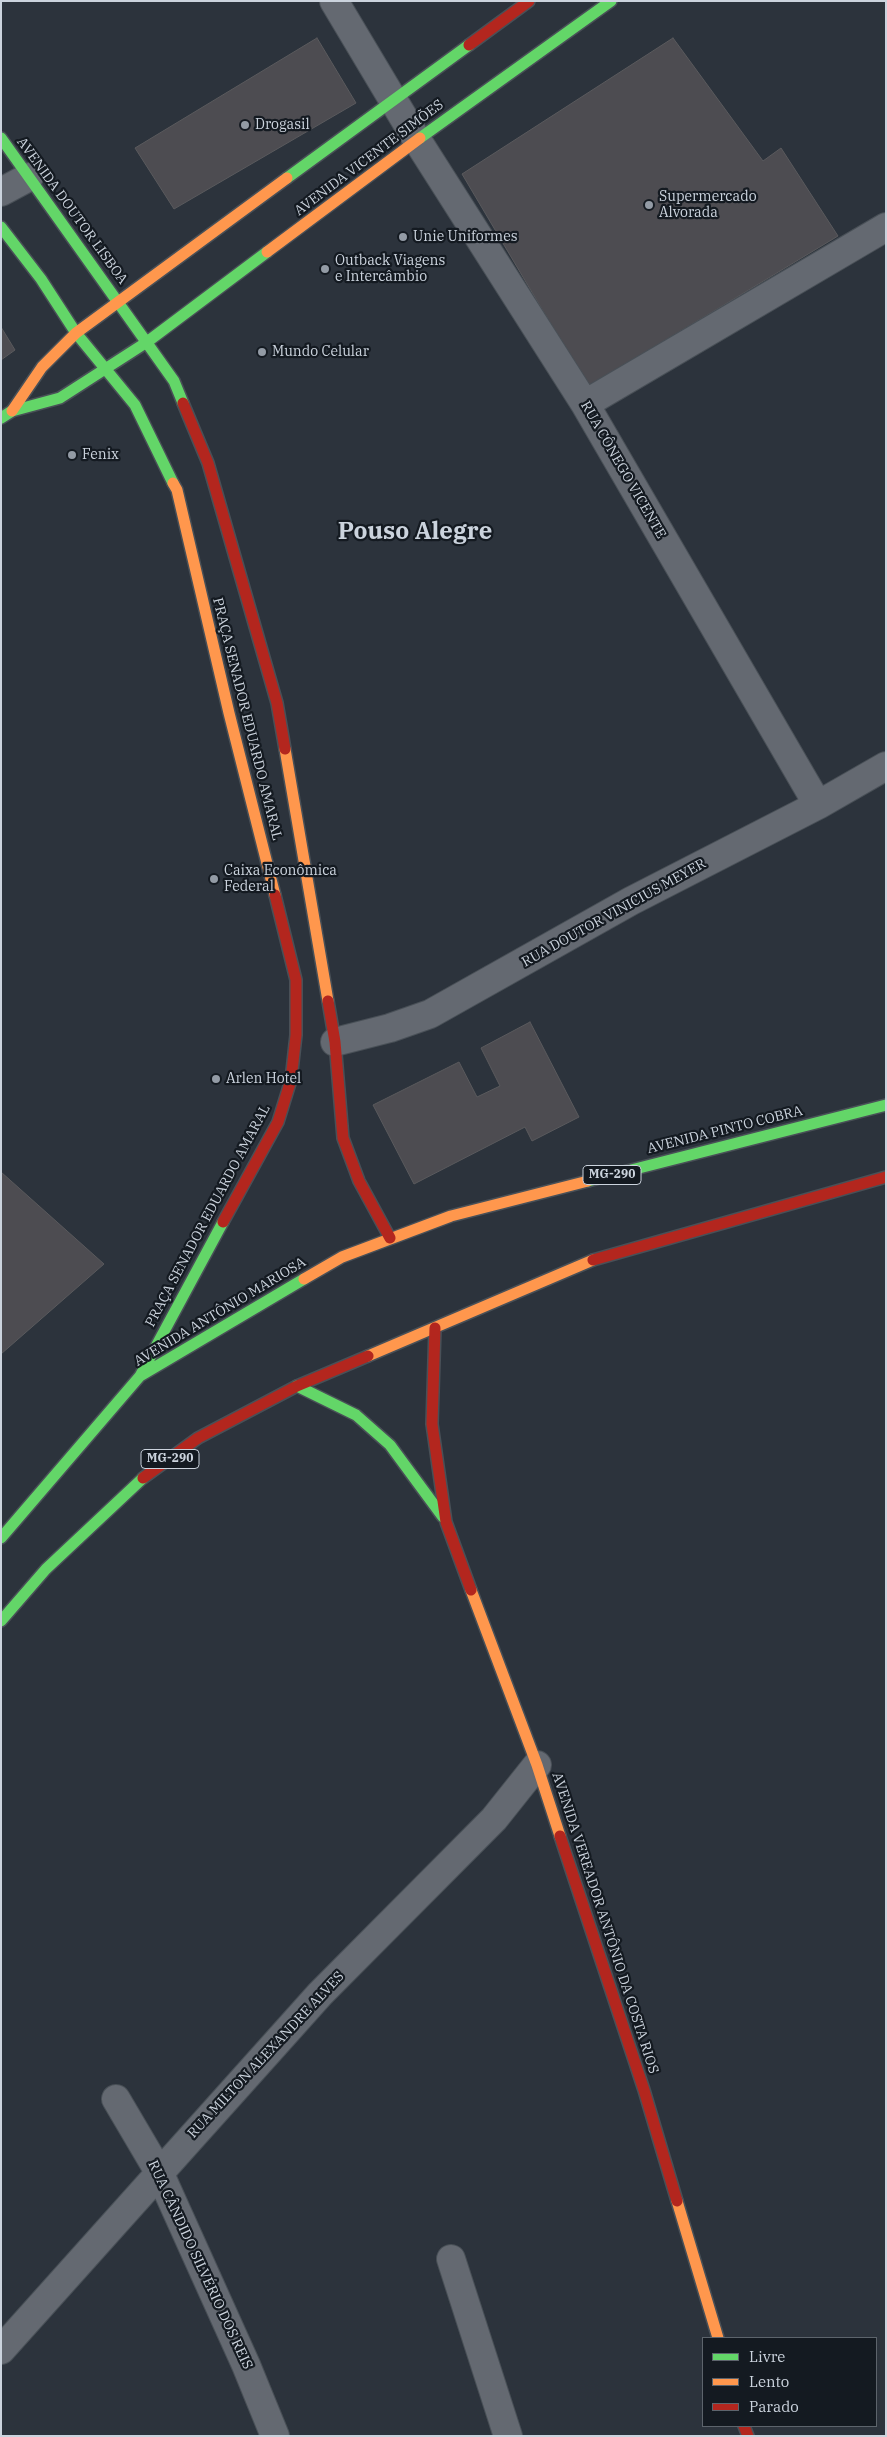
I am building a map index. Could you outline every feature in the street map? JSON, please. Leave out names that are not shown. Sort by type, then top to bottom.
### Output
[{"type":"main road","points":[[1,418],[12,411],[42,366],[76,333],[529,1]]},
{"type":"main road","name":"AVENIDA VICENTE SIMÕES","points":[[12,411],[60,398],[147,342],[418,140],[611,1]]},
{"type":"main road","name":"AVENIDA DOUTOR LISBOA","points":[[1,138],[118,301]]},
{"type":"main road","points":[[1,227],[41,279],[76,333]]},
{"type":"main road","name":"PRAÇA SENADOR EDUARDO AMARAL","points":[[118,301],[174,381],[208,463],[278,704],[335,1042],[343,1138],[359,1181],[390,1238]]},
{"type":"main road","name":"PRAÇA SENADOR EDUARDO AMARAL","points":[[76,333],[135,405],[178,490],[229,713],[296,980],[296,1035],[291,1080],[278,1122],[140,1376]]},
{"type":"main road","name":"AVENIDA PINTO COBRA","points":[[342,1257],[451,1216],[886,1105]]},
{"type":"main road","name":"MG-290","points":[[1,1621],[46,1569],[136,1483],[198,1438],[297,1386],[603,1256],[886,1177]]},
{"type":"main road","name":"AVENIDA ANTÔNIO MARIOSA","points":[[3,1533],[140,1376],[342,1257]]},
{"type":"main road","name":"AVENIDA VEREADOR ANTÔNIO DA COSTA RIOS","points":[[435,1328],[432,1424],[446,1522]]},
{"type":"main road","name":"AVENIDA VEREADOR ANTÔNIO DA COSTA RIOS","points":[[297,1386],[356,1415],[390,1444],[427,1492],[446,1522],[537,1765],[644,2090],[718,2337]]},
{"type":"street","name":"RUA CÔNEGO VICENTE","points":[[334,1],[418,140],[585,404],[818,806]]},
{"type":"street","points":[[1,192],[29,177]]},
{"type":"street","points":[[585,404],[886,227]]},
{"type":"street","name":"RUA DOUTOR VINICIUS MEYER","points":[[335,1042],[390,1028],[430,1014],[631,900],[818,806],[886,766]]},
{"type":"street","name":"RUA MILTON ALEXANDRE ALVES","points":[[1,2350],[320,1994],[494,1819],[537,1765]]},
{"type":"street","name":"RUA CÂNDIDO SILVÉRIO DOS REIS","points":[[116,2098],[159,2172],[246,2366],[275,2436]]},
{"type":"street","points":[[451,2259],[508,2436]]},
{"type":"building","name":"Drogasil","points":[[317,38],[356,103],[174,209],[135,148]]},
{"type":"building","name":"Supermercado Alvorada","points":[[673,38],[763,161],[781,148],[838,236],[588,387],[462,174]]},
{"type":"building","points":[[1,327],[15,350],[1,360]]},
{"type":"building","points":[[530,1022],[579,1117],[532,1141],[525,1127],[414,1184],[373,1105],[459,1062],[477,1097],[500,1086],[481,1048]]},
{"type":"building","points":[[1,1172],[104,1264],[1,1354]]},
{"type":"traffic: fast","points":[[420,138],[611,1]]},
{"type":"traffic: fast","points":[[287,178],[469,45]]},
{"type":"traffic: fast","points":[[1,138],[174,381],[183,403]]},
{"type":"traffic: fast","points":[[1,227],[41,279],[76,333],[135,405],[173,483]]},
{"type":"traffic: fast","points":[[1,418],[12,411],[60,398],[147,342],[267,252]]},
{"type":"traffic: fast","points":[[588,1181],[886,1105]]},
{"type":"traffic: fast","points":[[140,1376],[223,1222]]},
{"type":"traffic: fast","points":[[1,1538],[140,1376],[304,1279]]},
{"type":"traffic: fast","points":[[297,1386],[356,1415],[390,1445],[443,1517]]},
{"type":"traffic: fast","points":[[1,1621],[46,1569],[143,1478]]},
{"type":"traffic: slow","points":[[267,252],[420,138]]},
{"type":"traffic: slow","points":[[12,411],[42,367],[76,333],[287,178]]},
{"type":"traffic: slow","points":[[173,483],[177,490],[229,713],[275,895]]},
{"type":"traffic: slow","points":[[285,749],[328,1001]]},
{"type":"traffic: slow","points":[[304,1279],[342,1257],[451,1216],[588,1181]]},
{"type":"traffic: slow","points":[[368,1356],[593,1260]]},
{"type":"traffic: slow","points":[[471,1590],[537,1765],[560,1836]]},
{"type":"traffic: slow","points":[[677,2201],[718,2337]]},
{"type":"traffic: jam","points":[[469,45],[529,1]]},
{"type":"traffic: jam","points":[[183,403],[208,463],[277,703],[285,749]]},
{"type":"traffic: jam","points":[[223,1222],[278,1122],[291,1080],[296,1035],[296,980],[275,895]]},
{"type":"traffic: jam","points":[[328,1001],[335,1042],[343,1138],[359,1181],[390,1238]]},
{"type":"traffic: jam","points":[[593,1260],[886,1177]]},
{"type":"traffic: jam","points":[[435,1328],[432,1424],[446,1522],[471,1590]]},
{"type":"traffic: jam","points":[[143,1478],[198,1438],[297,1386],[368,1356]]},
{"type":"traffic: jam","points":[[560,1836],[644,2090],[677,2201]]},
{"type":"traffic: jam","points":[[744,2427],[748,2436]]},
{"type":"place","name":"Drogasil","points":[[245,125]]},
{"type":"place","name":"Supermercado Alvorada","points":[[649,205]]},
{"type":"place","name":"Unie Uniformes","points":[[403,237]]},
{"type":"place","name":"Outback Viagens e Intercâmbio","points":[[325,269]]},
{"type":"place","name":"Mundo Celular","points":[[262,352]]},
{"type":"place","name":"Fenix","points":[[72,455]]},
{"type":"place","name":"Caixa Econômica Federal","points":[[214,879]]},
{"type":"place","name":"Arlen Hotel","points":[[216,1079]]},
{"type":"district","name":"Pouso Alegre","points":[[415,532]]}]
